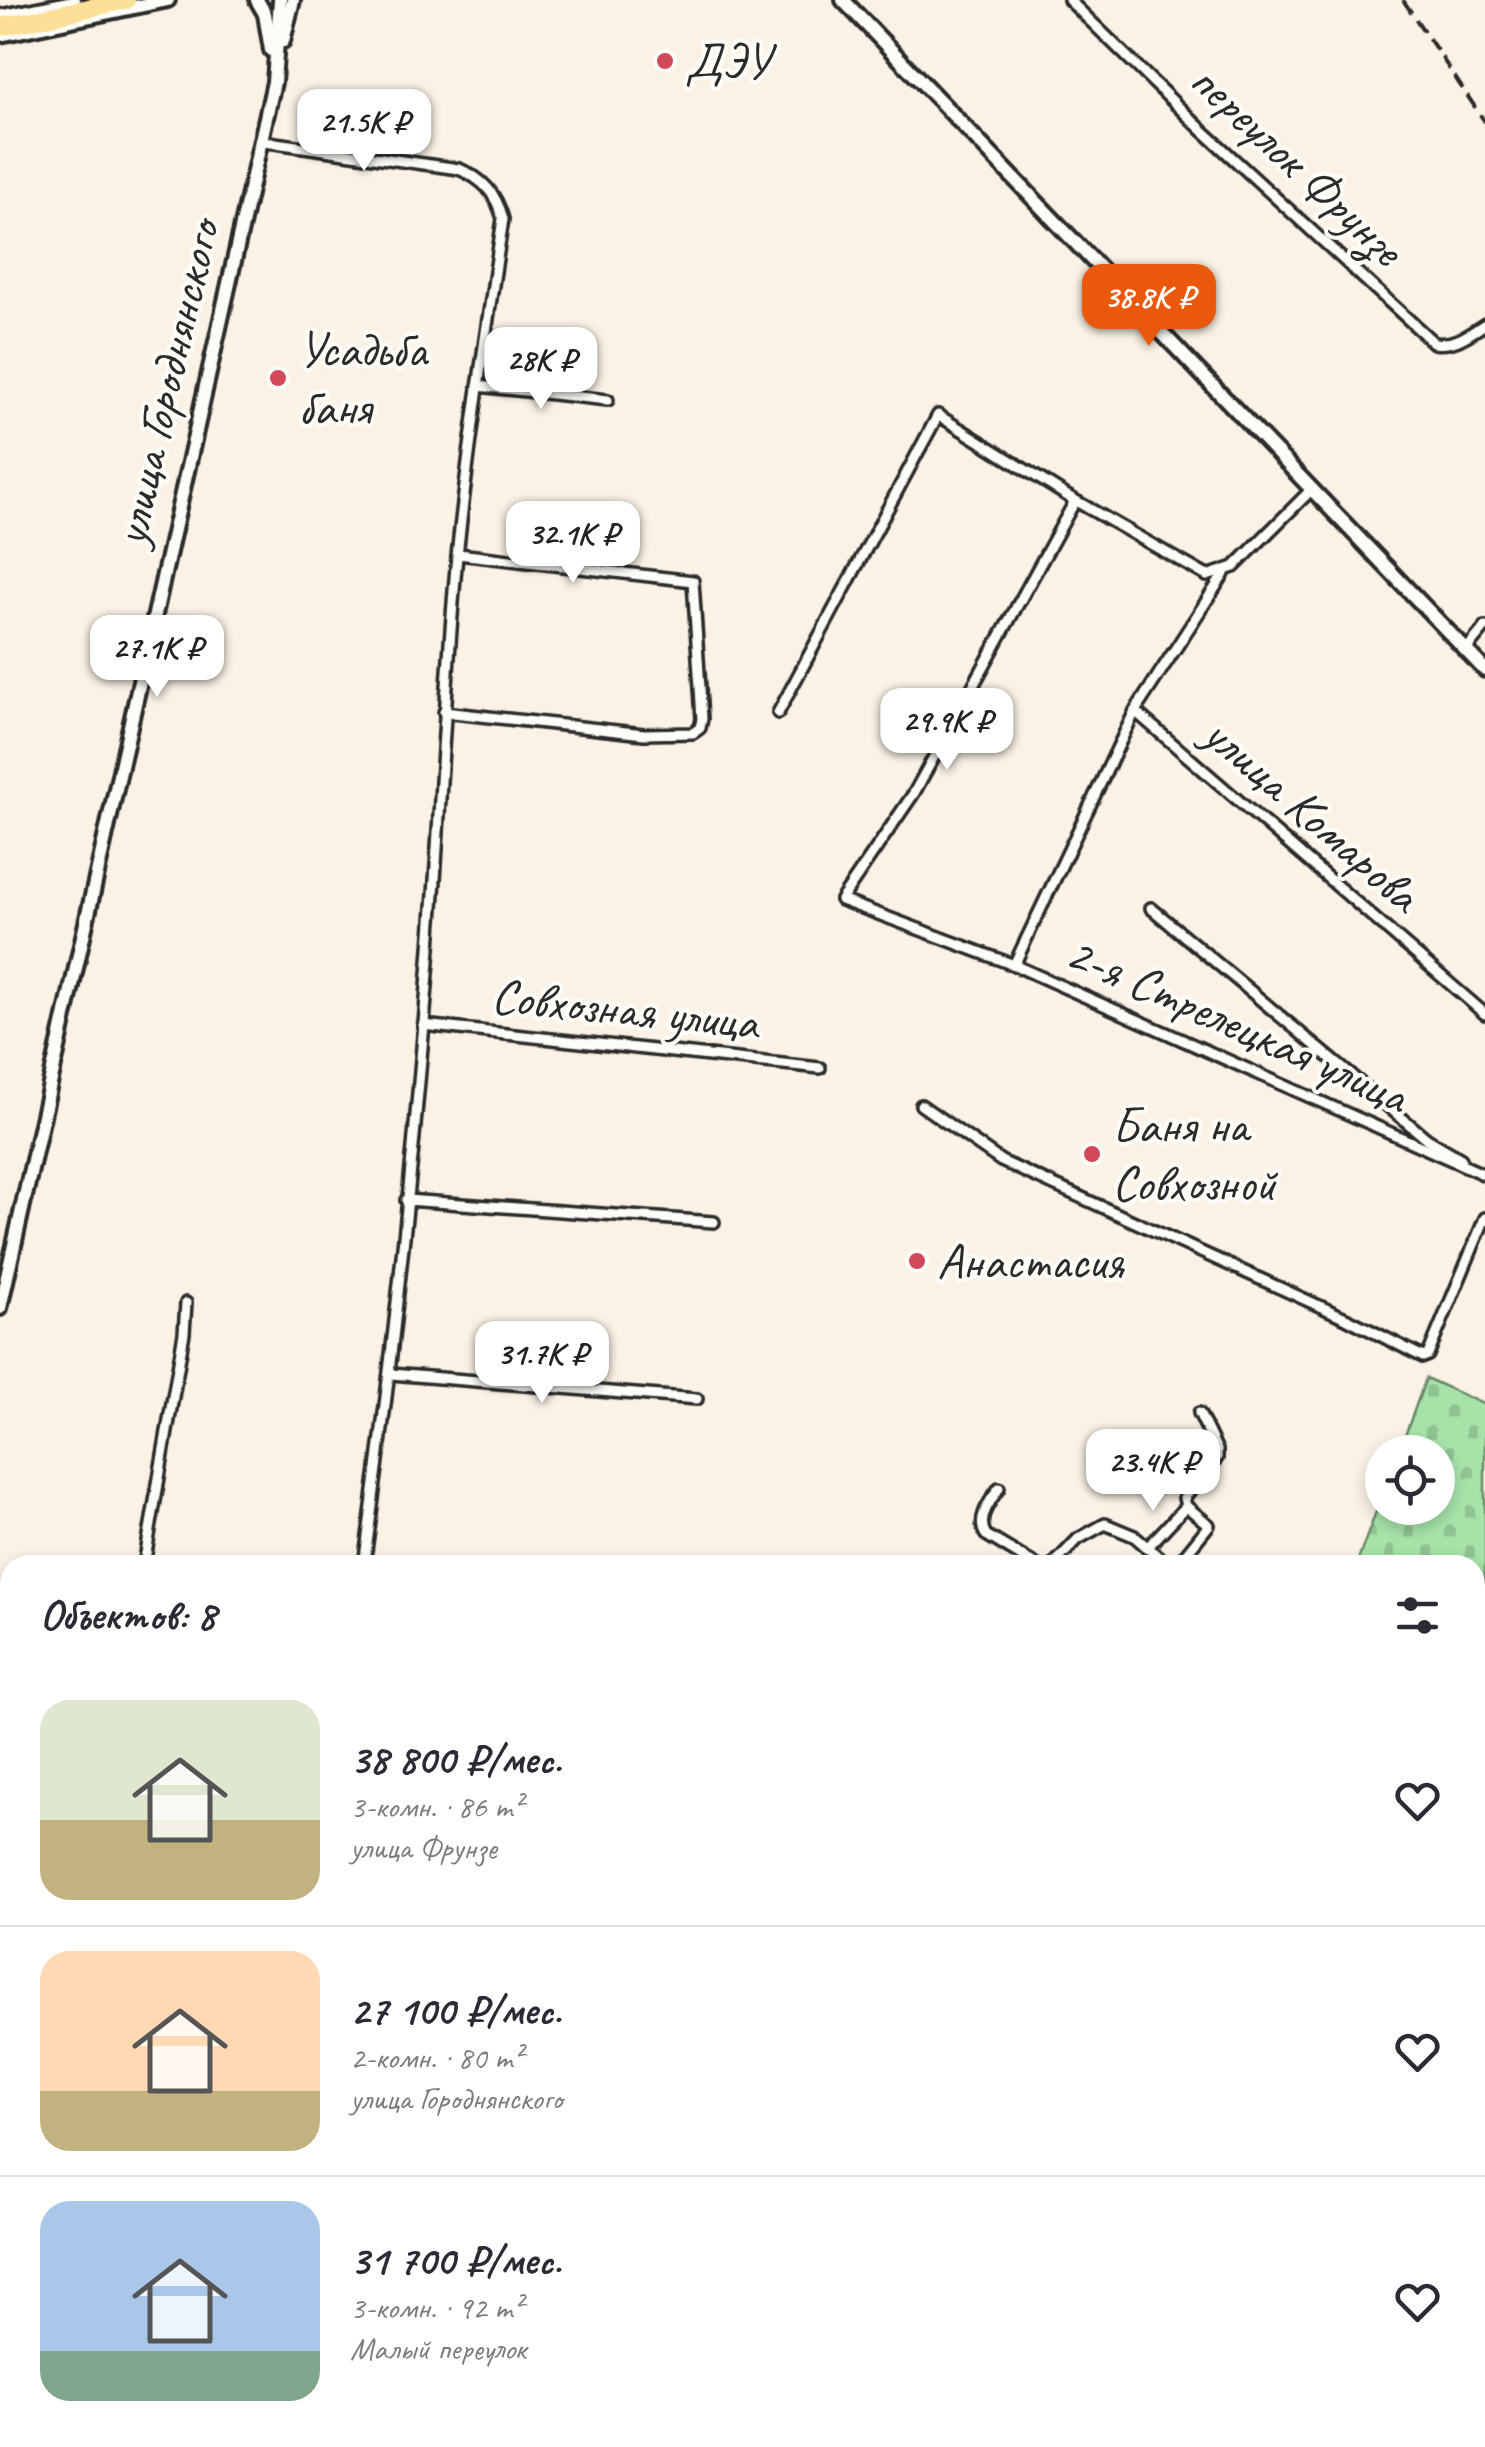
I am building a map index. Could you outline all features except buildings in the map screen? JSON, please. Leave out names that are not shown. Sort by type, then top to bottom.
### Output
[{"type":"highway","points":[[0,27],[126,0]]},
{"type":"main road","points":[[0,17],[86,0]]},
{"type":"main road","points":[[0,35],[168,0]]},
{"type":"main road","points":[[257,0],[268,22],[274,82]]},
{"type":"main road","name":"улица Городнянского","points":[[0,1308],[262,141],[274,82],[280,0]]},
{"type":"main road","points":[[274,82],[293,0]]},
{"type":"main road","points":[[844,0],[1485,670]]},
{"type":"street","name":"переулок Фрунзе","points":[[1069,0],[1201,129],[1434,343],[1448,345],[1485,324]]},
{"type":"street","points":[[262,141],[436,163],[476,176],[489,188],[503,219],[458,554],[423,1025],[391,1374],[365,1555]]},
{"type":"street","points":[[478,386],[608,400]]},
{"type":"street","points":[[778,712],[938,415],[1075,501],[1211,576],[1234,567],[1312,488]]},
{"type":"street","name":"2-я Стрелецкая улица","points":[[1075,501],[914,793],[841,900],[1014,966],[1485,1174]]},
{"type":"street","points":[[444,712],[644,734],[694,733],[702,719],[693,580],[458,554]]},
{"type":"street","points":[[1014,966],[1135,712],[1225,572]]},
{"type":"street","points":[[1466,650],[1485,626]]},
{"type":"street","name":"улица Комарова","points":[[1135,712],[1485,1014]]},
{"type":"street","name":"2-я Стрелецкая улица","points":[[1151,908],[1427,1139],[1485,1174]]},
{"type":"street","name":"Совхозная улица","points":[[423,1025],[820,1068]]},
{"type":"street","points":[[920,1106],[1001,1161],[1348,1318],[1422,1357],[1428,1355],[1485,1218]]},
{"type":"street","points":[[406,1200],[714,1222]]},
{"type":"street","points":[[146,1555],[186,1303]]},
{"type":"street","points":[[391,1374],[697,1400]]},
{"type":"street","points":[[1186,1555],[1209,1525],[1186,1506],[1185,1492],[1215,1465],[1217,1458],[1217,1450],[1198,1413]]},
{"type":"street","points":[[999,1488],[982,1518],[984,1532],[1021,1555]]},
{"type":"street","points":[[1147,1548],[1186,1506]]},
{"type":"street","points":[[1062,1555],[1078,1538],[1105,1524],[1128,1532],[1156,1555]]},
{"type":"green space","points":[[1426,1378],[1485,1405],[1485,1555],[1360,1555],[1371,1525],[1455,1525],[1455,1435],[1405,1435]]},
{"type":"railway","points":[[1403,0],[1485,122]]},
{"type":"place","name":"ДЭУ","points":[[665,61]]},
{"type":"place","name":"Усадьба баня","points":[[278,378]]},
{"type":"place","name":"Баня на Совхозной","points":[[1092,1154]]},
{"type":"place","name":"Анастасия","points":[[917,1261]]}]
